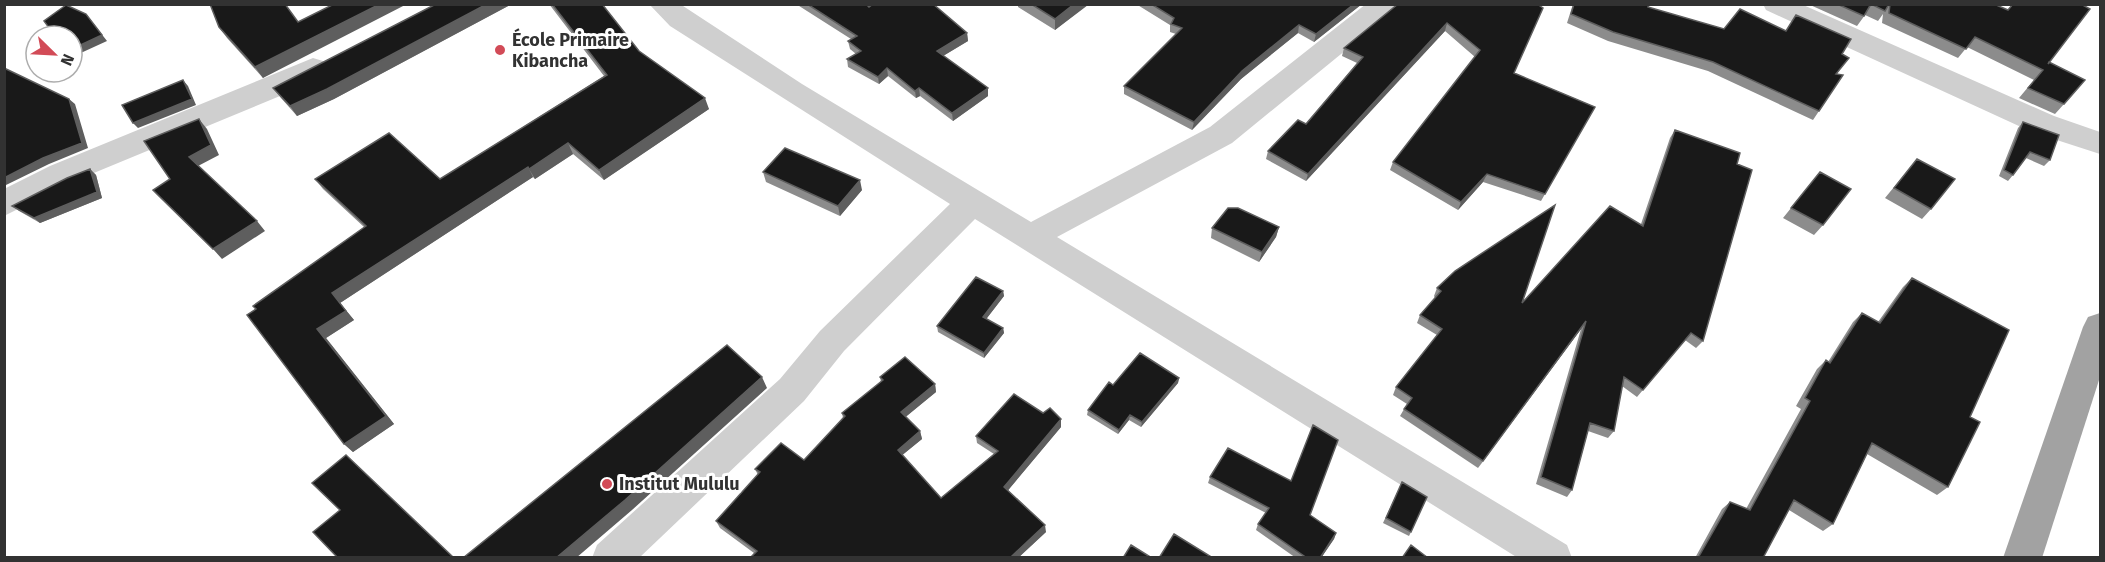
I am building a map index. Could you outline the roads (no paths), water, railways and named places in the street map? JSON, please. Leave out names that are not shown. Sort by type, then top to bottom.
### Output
[{"type":"highway","points":[[2022,558],[2100,327]]},
{"type":"street","points":[[663,4],[680,19],[736,55],[972,202],[1553,558]]},
{"type":"street","points":[[1030,237],[1221,135],[1385,4]]},
{"type":"street","points":[[1776,4],[2043,124],[2100,143]]},
{"type":"street","points":[[4,204],[61,174],[270,89],[333,57]]},
{"type":"street","points":[[611,558],[792,390],[832,341],[972,202]]},
{"type":"place","name":"École Primaire Kibancha","points":[[500,50]]},
{"type":"place","name":"Institut Mululu","points":[[607,484]]}]
